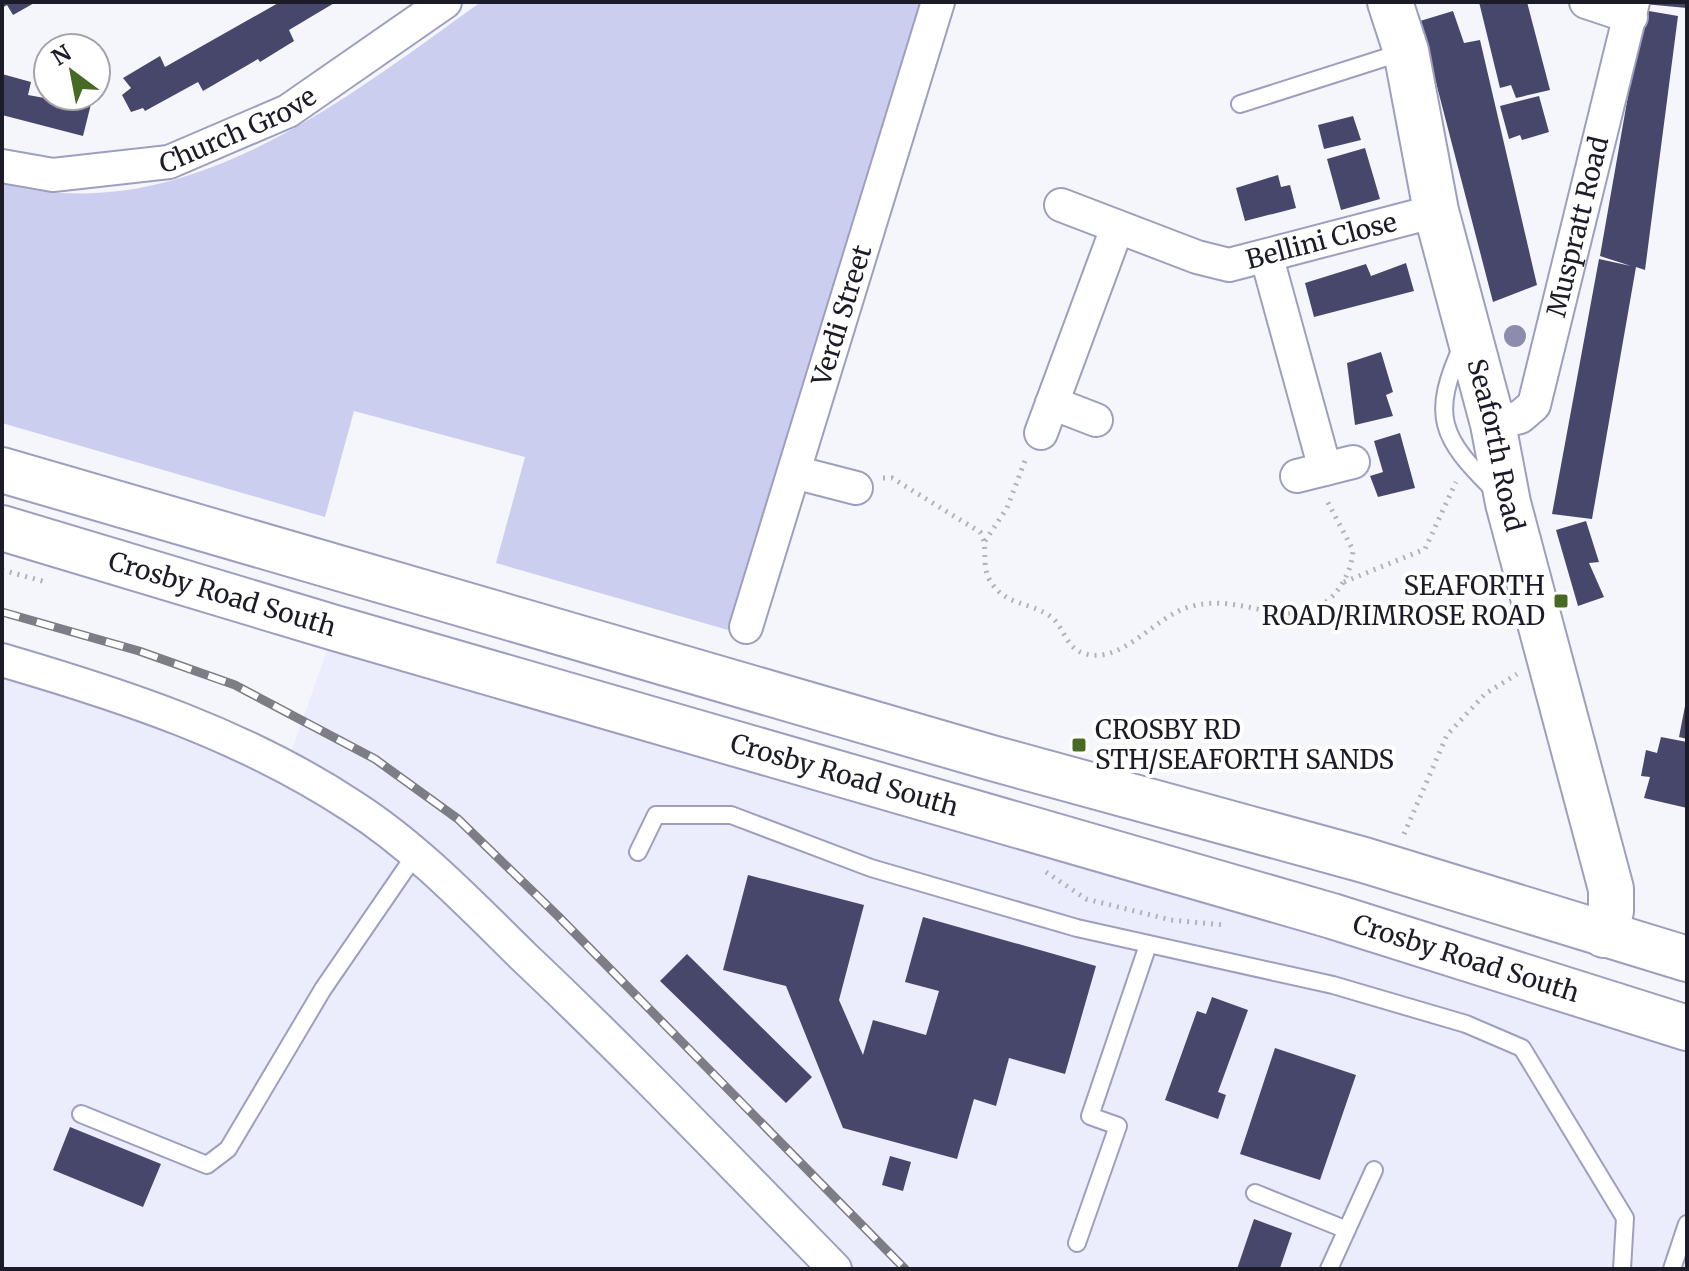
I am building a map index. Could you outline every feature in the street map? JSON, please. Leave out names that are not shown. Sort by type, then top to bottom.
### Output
[{"type":"main road","name":"Seaforth Road","points":[[1390,2],[1406,51],[1436,211],[1493,424],[1508,503],[1611,889],[1611,911],[1604,935]]},
{"type":"main road","points":[[2,470],[992,758],[1364,860],[1687,959]]},
{"type":"main road","name":"Crosby Road South","points":[[2,528],[335,628],[1332,916],[1687,1028]]},
{"type":"street","name":"Church Grove","points":[[2,166],[53,175],[169,162],[288,111],[445,2]]},
{"type":"street","name":"Verdi Street","points":[[746,627],[938,2]]},
{"type":"street","points":[[1586,2],[1632,9]]},
{"type":"street","name":"Muspratt Road","points":[[1493,424],[1520,417],[1534,405],[1632,9]]},
{"type":"street","name":"Bellini Close","points":[[1061,205],[1220,264],[1267,258],[1436,211]]},
{"type":"street","points":[[1041,433],[1117,228]]},
{"type":"street","points":[[1267,258],[1325,469]]},
{"type":"street","points":[[1052,403],[1096,420]]},
{"type":"street","points":[[794,472],[856,488]]},
{"type":"street","points":[[2,660],[113,693],[214,730],[286,766],[354,807],[415,855],[570,1000],[835,1269]]},
{"type":"lane","points":[[1240,104],[1406,51]]},
{"type":"lane","points":[[1468,331],[1443,397],[1445,426],[1456,450],[1508,503]]},
{"type":"lane","points":[[638,852],[656,815],[731,815],[871,868],[1148,945],[1333,985],[1466,1024],[1522,1048],[1625,1218],[1622,1269]]},
{"type":"lane","points":[[81,1114],[207,1165],[228,1149],[323,989],[415,855]]},
{"type":"lane","points":[[1077,1243],[1118,1126],[1090,1116],[1148,945]]},
{"type":"lane","points":[[1329,1269],[1374,1170]]},
{"type":"lane","points":[[1255,1193],[1347,1230]]},
{"type":"lane","points":[[791,1224],[809,1269]]},
{"type":"lane","points":[[1672,1269],[1687,1224]]},
{"type":"path","points":[[1014,488],[1007,508],[985,542],[983,562],[995,588],[1013,603],[1047,614],[1075,650],[1092,656],[1122,647],[1165,617],[1191,606],[1222,601],[1297,613],[1326,602],[1344,583],[1425,549],[1468,463]]},
{"type":"path","points":[[856,488],[878,478],[892,478],[980,532],[985,542]]},
{"type":"path","points":[[1328,503],[1349,535],[1353,550],[1344,583]]},
{"type":"path","points":[[980,532],[991,529]]},
{"type":"path","points":[[1393,832],[1405,834],[1447,735],[1485,694],[1548,653]]},
{"type":"shaded area","points":[[481,2],[932,2],[735,632],[496,563],[525,457],[354,411],[325,517],[2,423],[2,183],[68,193],[133,189],[196,173],[258,147],[317,115]]},
{"type":"shaded area","points":[[335,628],[1687,1028],[1687,1269],[2,1269],[2,660],[286,766]]},
{"type":"building","points":[[2,2],[36,2],[13,15],[7,5],[2,8]]},
{"type":"building","points":[[280,2],[336,2],[289,30],[294,41],[260,62],[258,59],[203,91],[198,82],[145,111],[143,108],[131,112],[122,95],[131,88],[123,78],[160,56],[165,67]]},
{"type":"building","points":[[1479,2],[1527,2],[1550,90],[1516,98],[1511,85],[1500,88]]},
{"type":"building","points":[[1687,2],[1687,8],[1644,4]]},
{"type":"building","points":[[1643,10],[1678,16],[1645,270],[1636,267],[1592,519],[1552,514],[1599,259],[1631,266],[1600,256]]},
{"type":"building","points":[[1453,11],[1464,43],[1480,40],[1537,285],[1493,302],[1420,21]]},
{"type":"building","points":[[2,74],[31,82],[28,95],[32,96],[32,112],[89,112],[83,136],[2,115]]},
{"type":"building","points":[[1539,96],[1549,132],[1522,140],[1520,135],[1509,139],[1500,106]]},
{"type":"building","points":[[1353,116],[1361,140],[1324,149],[1318,125]]},
{"type":"building","points":[[1365,148],[1380,199],[1341,210],[1327,159]]},
{"type":"building","points":[[1278,175],[1281,187],[1290,185],[1296,208],[1245,221],[1236,188]]},
{"type":"building","points":[[1406,263],[1414,291],[1314,317],[1305,283],[1366,264],[1371,276]]},
{"type":"building","points":[[1381,352],[1393,392],[1386,395],[1393,416],[1355,425],[1347,363]]},
{"type":"building","points":[[1400,433],[1415,488],[1378,497],[1370,476],[1383,472],[1374,441]]},
{"type":"building","points":[[1586,521],[1599,562],[1589,563],[1604,597],[1578,606],[1556,530]]},
{"type":"building","points":[[1687,701],[1687,739],[1679,737]]},
{"type":"building","points":[[1661,737],[1687,742],[1687,808],[1644,798],[1650,777],[1641,776],[1646,750],[1657,753]]},
{"type":"building","points":[[748,875],[864,905],[839,1000],[863,1055],[873,1020],[926,1035],[939,991],[905,982],[923,917],[1096,966],[1065,1074],[1009,1058],[996,1106],[974,1099],[957,1159],[843,1128],[786,986],[723,970]]},
{"type":"building","points":[[687,954],[812,1077],[786,1103],[660,981]]},
{"type":"building","points":[[1212,997],[1248,1010],[1218,1092],[1226,1095],[1218,1119],[1165,1100],[1197,1011],[1206,1014]]},
{"type":"building","points":[[1275,1048],[1356,1075],[1320,1180],[1240,1154]]},
{"type":"building","points":[[70,1127],[161,1164],[143,1207],[53,1170]]},
{"type":"building","points":[[890,1156],[911,1162],[903,1191],[882,1185]]},
{"type":"building","points":[[1254,1219],[1292,1233],[1280,1268],[1237,1269]]},
{"type":"railway","points":[[2,612],[139,651],[235,685],[375,759],[458,819],[558,916],[905,1269]]},
{"type":"place","name":"SEAFORTH ROAD/RIMROSE ROAD","points":[[1561,601]]},
{"type":"place","name":"CROSBY RD STH/SEAFORTH SANDS","points":[[1079,745]]}]
